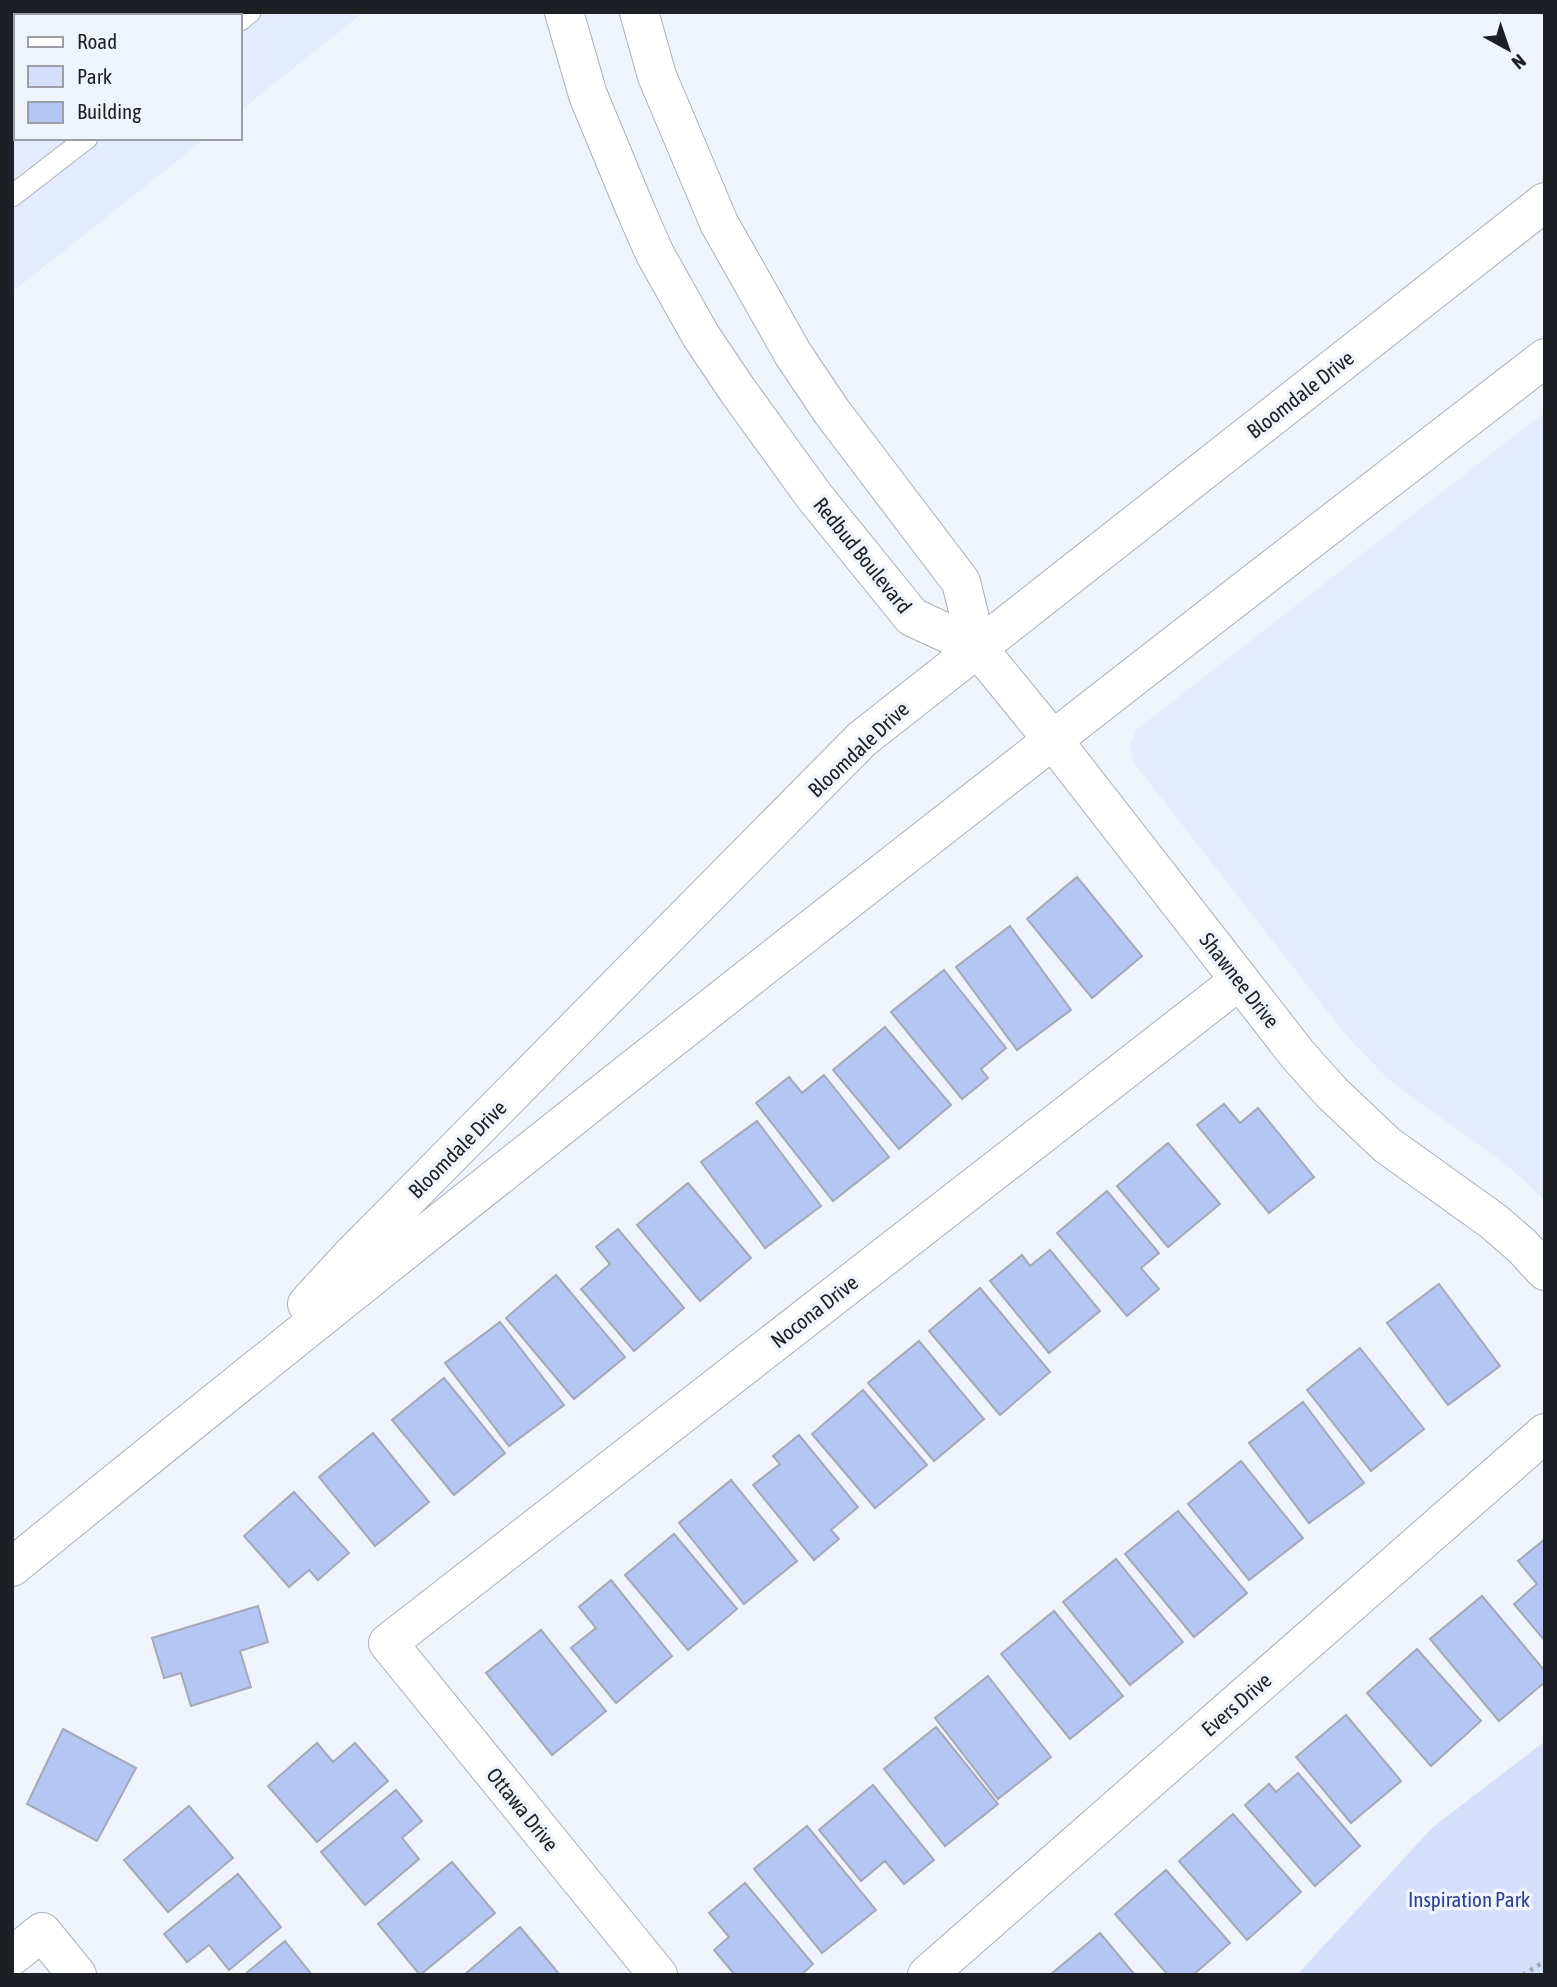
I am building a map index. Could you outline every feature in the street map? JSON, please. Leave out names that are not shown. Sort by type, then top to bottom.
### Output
[{"type":"street","name":"Redbud Boulevard","points":[[564,12],[587,95],[636,211],[655,254],[701,336],[814,496],[912,617],[977,647]]},
{"type":"street","points":[[639,12],[657,76],[719,223],[793,355],[832,412],[961,582],[977,647]]},
{"type":"street","name":"Bloomdale Drive","points":[[246,1376],[351,1256],[862,739],[1545,202]]},
{"type":"street","name":"Bloomdale Drive","points":[[12,1566],[246,1376],[1052,739],[1545,358]]},
{"type":"street","name":"Shawnee Drive","points":[[977,647],[1298,1055],[1332,1093],[1387,1145],[1493,1221],[1545,1271]]},
{"type":"street","name":"Nocona Drive","points":[[388,1643],[1240,980]]},
{"type":"street","name":"Evers Drive","points":[[927,1975],[1545,1433]]},
{"type":"street","name":"Ottawa Drive","points":[[388,1643],[658,1975]]},
{"type":"street","points":[[12,1956],[42,1932],[77,1975]]},
{"type":"lane","points":[[12,196],[84,140]]},
{"type":"path","points":[[1523,1975],[1545,1961]]},
{"type":"shaded area","points":[[12,12],[364,12],[242,109],[242,14],[14,14],[14,140],[203,140],[12,292]]},
{"type":"shaded area","points":[[1545,412],[1545,1200],[1508,1166],[1389,1080],[1346,1035],[1134,763],[1130,747],[1136,730]]},
{"type":"green space","name":"Inspiration Park","points":[[1545,1741],[1545,1975],[1297,1975],[1432,1828]]},
{"type":"building","points":[[12,12],[66,12],[14,14],[12,24]]},
{"type":"building","points":[[1077,877],[1142,956],[1092,998],[1027,919]]},
{"type":"building","points":[[1010,926],[1071,1010],[1017,1050],[956,967]]},
{"type":"building","points":[[944,970],[1006,1048],[981,1069],[988,1078],[962,1099],[891,1012]]},
{"type":"building","points":[[885,1027],[951,1105],[899,1149],[833,1070]]},
{"type":"building","points":[[824,1075],[889,1157],[833,1201],[756,1103],[789,1077],[802,1093]]},
{"type":"building","points":[[1224,1104],[1240,1123],[1258,1108],[1314,1177],[1269,1213],[1197,1125]]},
{"type":"building","points":[[757,1121],[821,1206],[765,1248],[701,1162]]},
{"type":"building","points":[[1168,1143],[1220,1204],[1168,1247],[1117,1186]]},
{"type":"building","points":[[688,1183],[751,1258],[700,1301],[637,1225]]},
{"type":"building","points":[[1107,1191],[1159,1253],[1141,1268],[1159,1289],[1127,1316],[1057,1233]]},
{"type":"building","points":[[618,1229],[684,1308],[634,1351],[581,1289],[610,1264],[596,1247]]},
{"type":"building","points":[[1050,1250],[1100,1311],[1049,1353],[990,1281],[1022,1255],[1030,1266]]},
{"type":"building","points":[[556,1275],[625,1357],[574,1399],[506,1318]]},
{"type":"building","points":[[1439,1284],[1500,1366],[1448,1405],[1387,1323]]},
{"type":"building","points":[[980,1288],[1050,1372],[1000,1415],[929,1331]]},
{"type":"building","points":[[500,1322],[564,1405],[509,1446],[445,1363]]},
{"type":"building","points":[[919,1341],[984,1419],[934,1461],[868,1383]]},
{"type":"building","points":[[1360,1348],[1424,1429],[1371,1471],[1307,1390]]},
{"type":"building","points":[[444,1378],[505,1453],[454,1495],[392,1420]]},
{"type":"building","points":[[863,1390],[927,1465],[875,1508],[812,1434]]},
{"type":"building","points":[[1303,1402],[1364,1483],[1309,1523],[1249,1443]]},
{"type":"building","points":[[373,1433],[429,1502],[375,1546],[319,1477]]},
{"type":"building","points":[[799,1435],[858,1507],[831,1530],[839,1539],[814,1560],[753,1485],[780,1464],[773,1456]]},
{"type":"building","points":[[1241,1461],[1303,1538],[1249,1580],[1188,1504]]},
{"type":"building","points":[[731,1480],[797,1561],[744,1604],[679,1523]]},
{"type":"building","points":[[294,1492],[349,1553],[318,1580],[309,1570],[289,1587],[244,1536]]},
{"type":"building","points":[[1178,1511],[1247,1593],[1194,1637],[1125,1554]]},
{"type":"building","points":[[674,1534],[737,1609],[688,1650],[625,1575]]},
{"type":"building","points":[[1545,1539],[1545,1641],[1514,1604],[1537,1584],[1518,1561]]},
{"type":"building","points":[[1116,1559],[1183,1642],[1130,1685],[1063,1602]]},
{"type":"building","points":[[611,1580],[672,1656],[616,1703],[571,1648],[596,1628],[579,1607]]},
{"type":"building","points":[[1482,1596],[1545,1671],[1545,1682],[1499,1721],[1430,1639]]},
{"type":"building","points":[[258,1606],[268,1642],[240,1651],[251,1687],[191,1706],[181,1673],[164,1678],[152,1638]]},
{"type":"building","points":[[1054,1611],[1123,1696],[1070,1739],[1001,1654]]},
{"type":"building","points":[[541,1630],[606,1711],[552,1755],[486,1673]]},
{"type":"building","points":[[1417,1649],[1481,1721],[1431,1766],[1367,1693]]},
{"type":"building","points":[[988,1676],[1051,1757],[998,1799],[935,1718]]},
{"type":"building","points":[[1346,1715],[1401,1781],[1351,1823],[1296,1757]]},
{"type":"building","points":[[936,1727],[998,1804],[945,1846],[884,1769]]},
{"type":"building","points":[[63,1729],[136,1768],[97,1841],[27,1804]]},
{"type":"building","points":[[317,1743],[333,1762],[355,1743],[388,1781],[317,1842],[268,1786]]},
{"type":"building","points":[[1298,1773],[1360,1846],[1315,1886],[1245,1805],[1269,1784],[1276,1792]]},
{"type":"building","points":[[873,1785],[934,1860],[904,1884],[885,1861],[861,1881],[819,1830]]},
{"type":"building","points":[[396,1790],[422,1821],[402,1838],[419,1859],[365,1905],[321,1852]]},
{"type":"building","points":[[189,1806],[233,1858],[168,1912],[124,1860]]},
{"type":"building","points":[[1233,1814],[1301,1892],[1247,1940],[1179,1861]]},
{"type":"building","points":[[807,1826],[876,1910],[822,1953],[754,1869]]},
{"type":"building","points":[[452,1862],[495,1913],[420,1975],[378,1924]]},
{"type":"building","points":[[1166,1870],[1230,1943],[1193,1975],[1168,1975],[1115,1914]]},
{"type":"building","points":[[238,1874],[281,1927],[229,1970],[209,1945],[187,1962],[164,1934]]},
{"type":"building","points":[[745,1883],[813,1964],[801,1975],[735,1975],[714,1950],[729,1937],[709,1913]]},
{"type":"building","points":[[520,1927],[560,1975],[464,1975]]},
{"type":"building","points":[[1100,1933],[1135,1975],[1050,1975]]},
{"type":"building","points":[[285,1941],[312,1975],[244,1975]]}]
